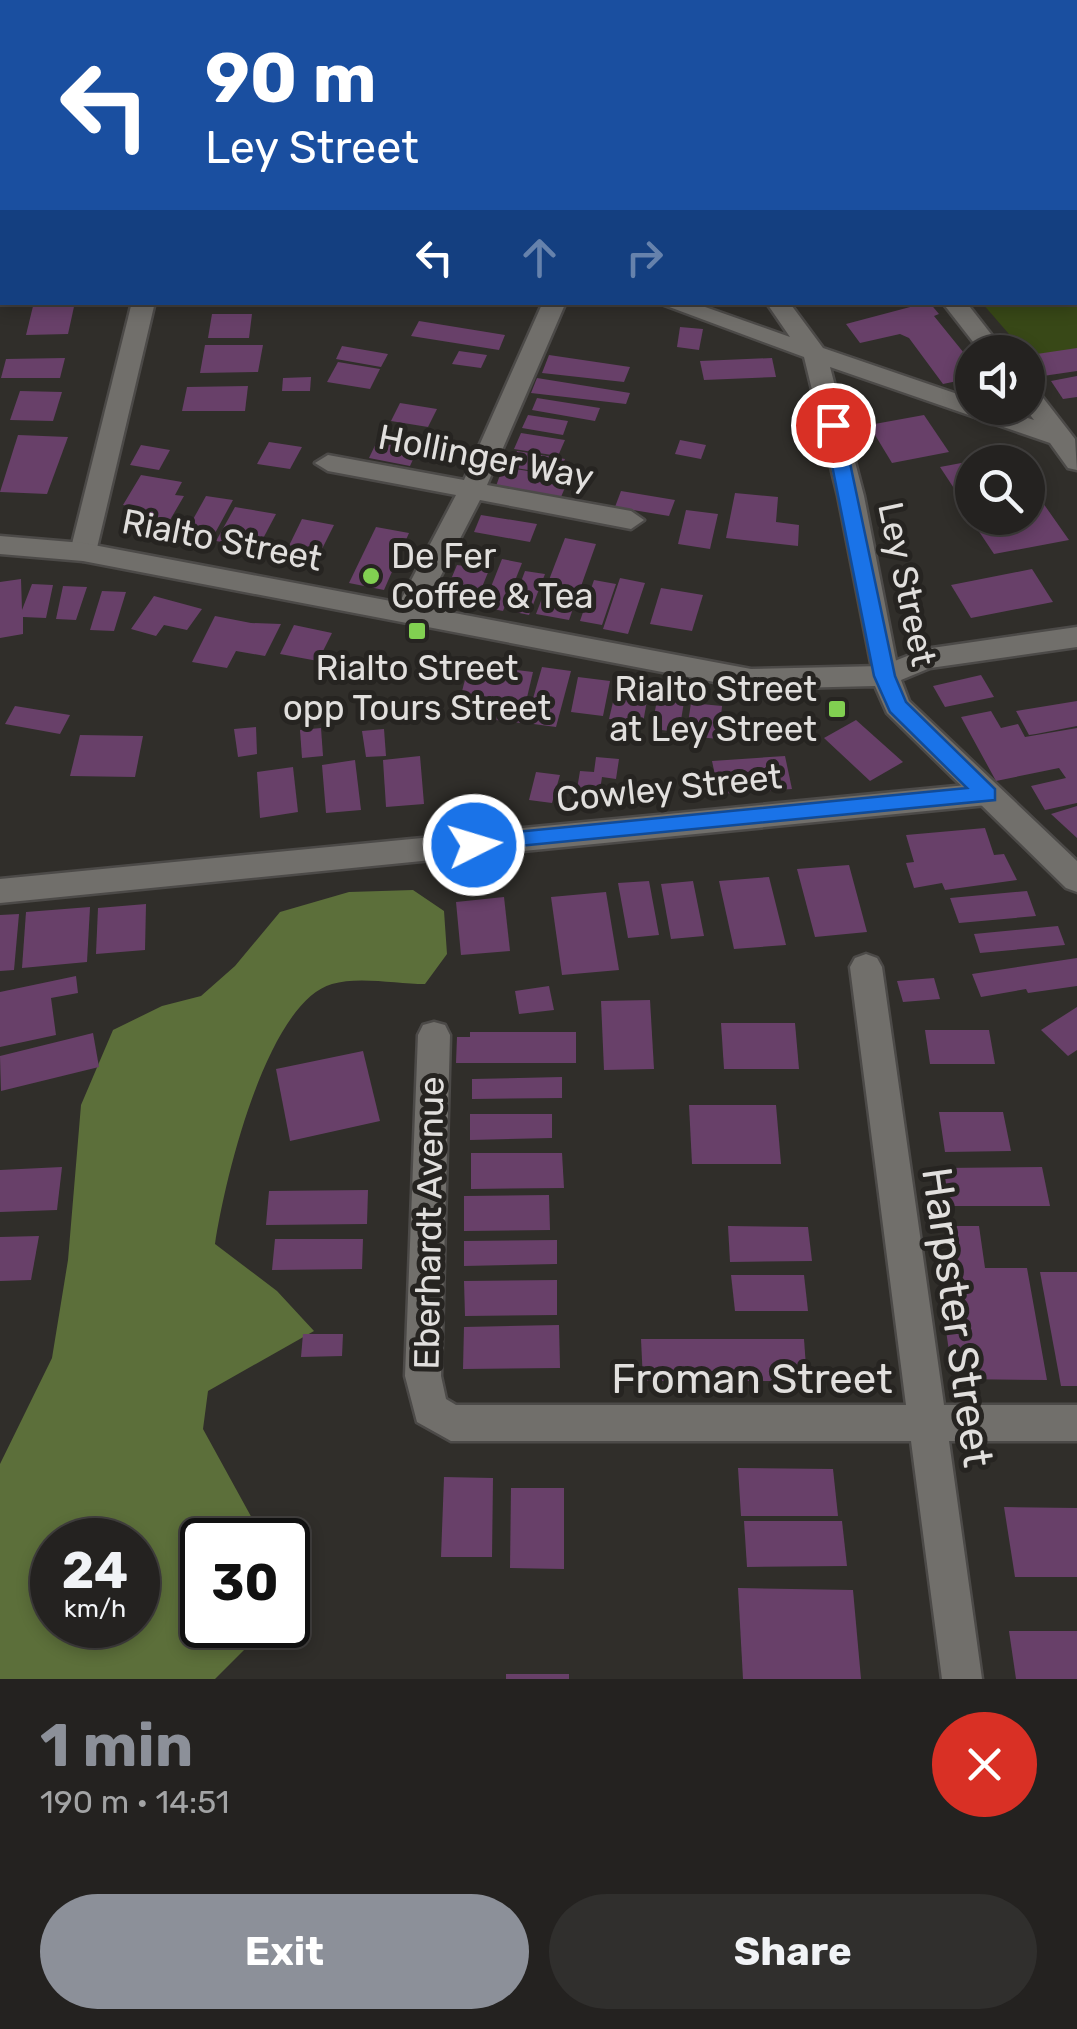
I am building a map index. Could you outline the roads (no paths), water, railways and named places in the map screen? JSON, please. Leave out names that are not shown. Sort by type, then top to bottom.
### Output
[{"type":"street","points":[[83,552],[143,305]]},
{"type":"street","points":[[408,613],[472,490],[554,305]]},
{"type":"street","points":[[676,305],[1062,439]]},
{"type":"street","name":"Ley Street","points":[[780,305],[815,354],[851,496],[884,676],[897,706],[1077,880]]},
{"type":"street","points":[[955,305],[979,335]]},
{"type":"street","points":[[1045,417],[1077,462]]},
{"type":"street","name":"Hollinger Way","points":[[328,463],[631,520]]},
{"type":"street","name":"Rialto Street","points":[[0,545],[83,552],[752,679],[884,676],[925,659],[1077,637]]},
{"type":"street","name":"Cowley Street","points":[[0,891],[987,794]]},
{"type":"street","name":"Harpster Street","points":[[866,967],[962,1679]]},
{"type":"street","name":"Eberhardt Avenue","points":[[430,1410],[423,1376],[434,1035]]},
{"type":"street","name":"Froman Street","points":[[430,1410],[451,1423],[1077,1423]]},
{"type":"place","name":"De Fer Coffee & Tea","points":[[371,576]]},
{"type":"place","name":"Rialto Street opp Tours Street","points":[[417,631]]},
{"type":"place","name":"Rialto Street at Ley Street","points":[[837,709]]}]
